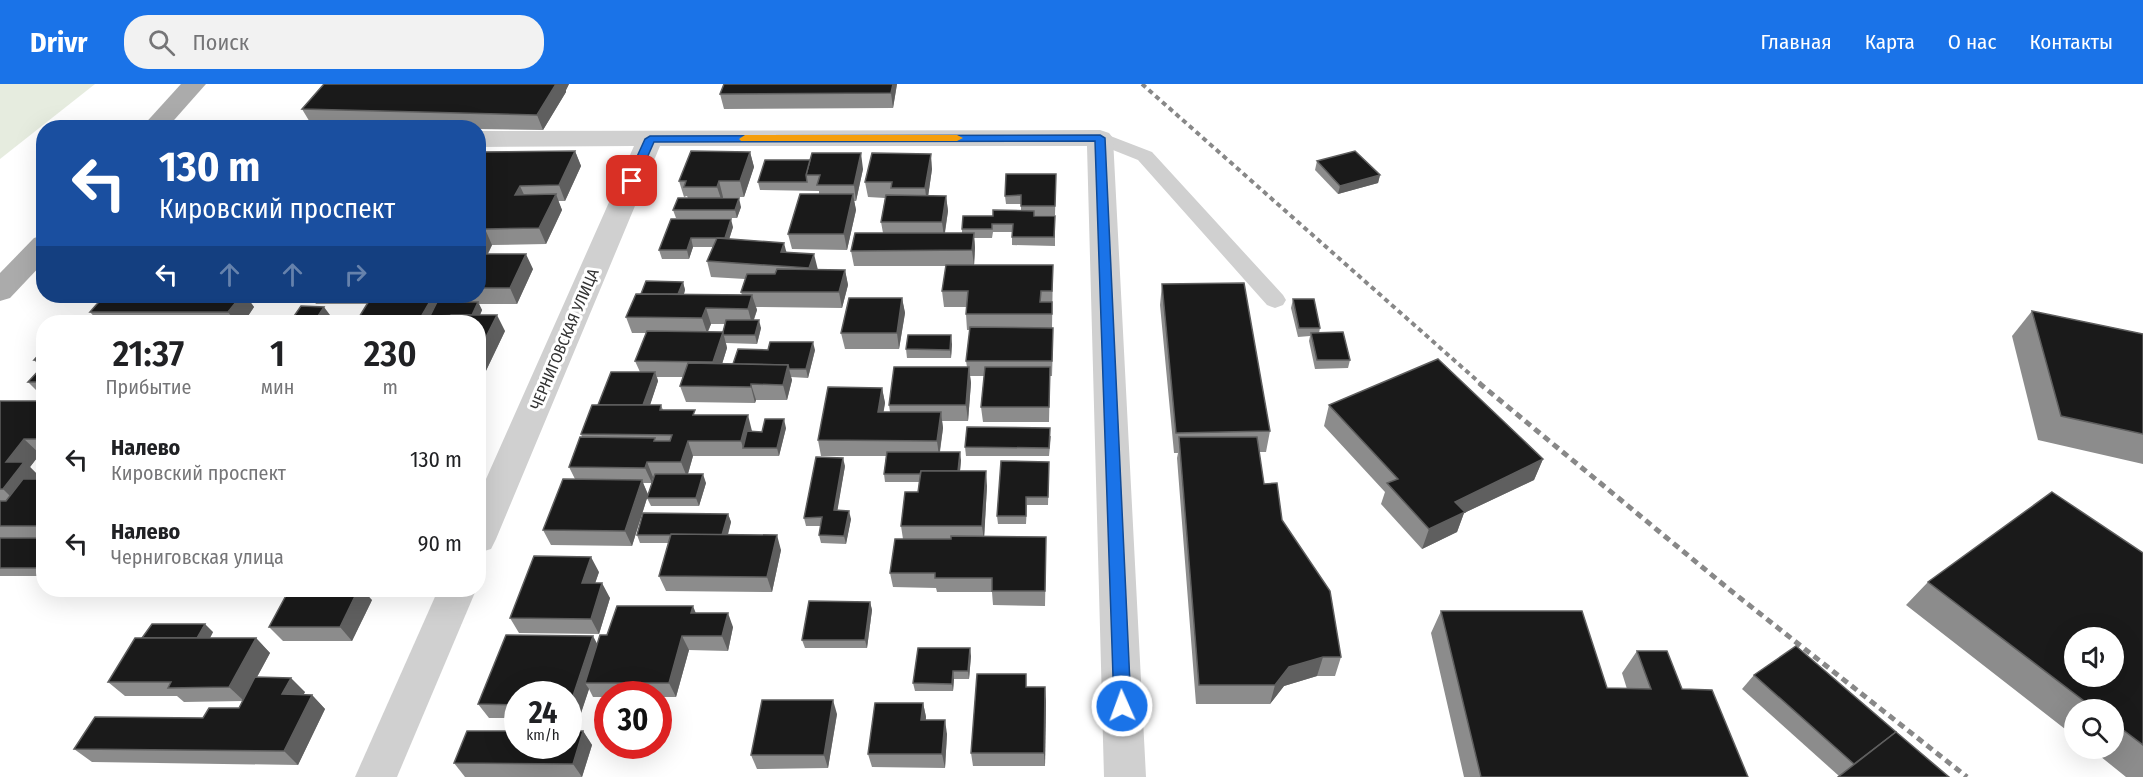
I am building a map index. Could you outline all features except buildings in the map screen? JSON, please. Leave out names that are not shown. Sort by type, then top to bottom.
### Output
[{"type":"main road","points":[[160,120],[194,84]]},
{"type":"main road","points":[[0,291],[36,253]]},
{"type":"street","points":[[486,139],[1100,138],[1125,777]]},
{"type":"street","name":"ЧЕРНИГОВСКАЯ УЛИЦА","points":[[486,520],[650,139]]},
{"type":"street","points":[[376,777],[454,597]]},
{"type":"lane","points":[[1100,138],[1145,156],[1275,300]]},
{"type":"shaded area","points":[[0,84],[95,84],[49,120],[36,120],[36,131],[0,159]]},
{"type":"railway","points":[[1142,84],[1481,384]]},
{"type":"railway","points":[[1479,383],[1730,590],[1967,777]]},
{"type":"slow traffic","points":[[745,139],[957,138]]},
{"type":"route","points":[[632,181],[650,139],[1100,138],[1122,706]]}]
